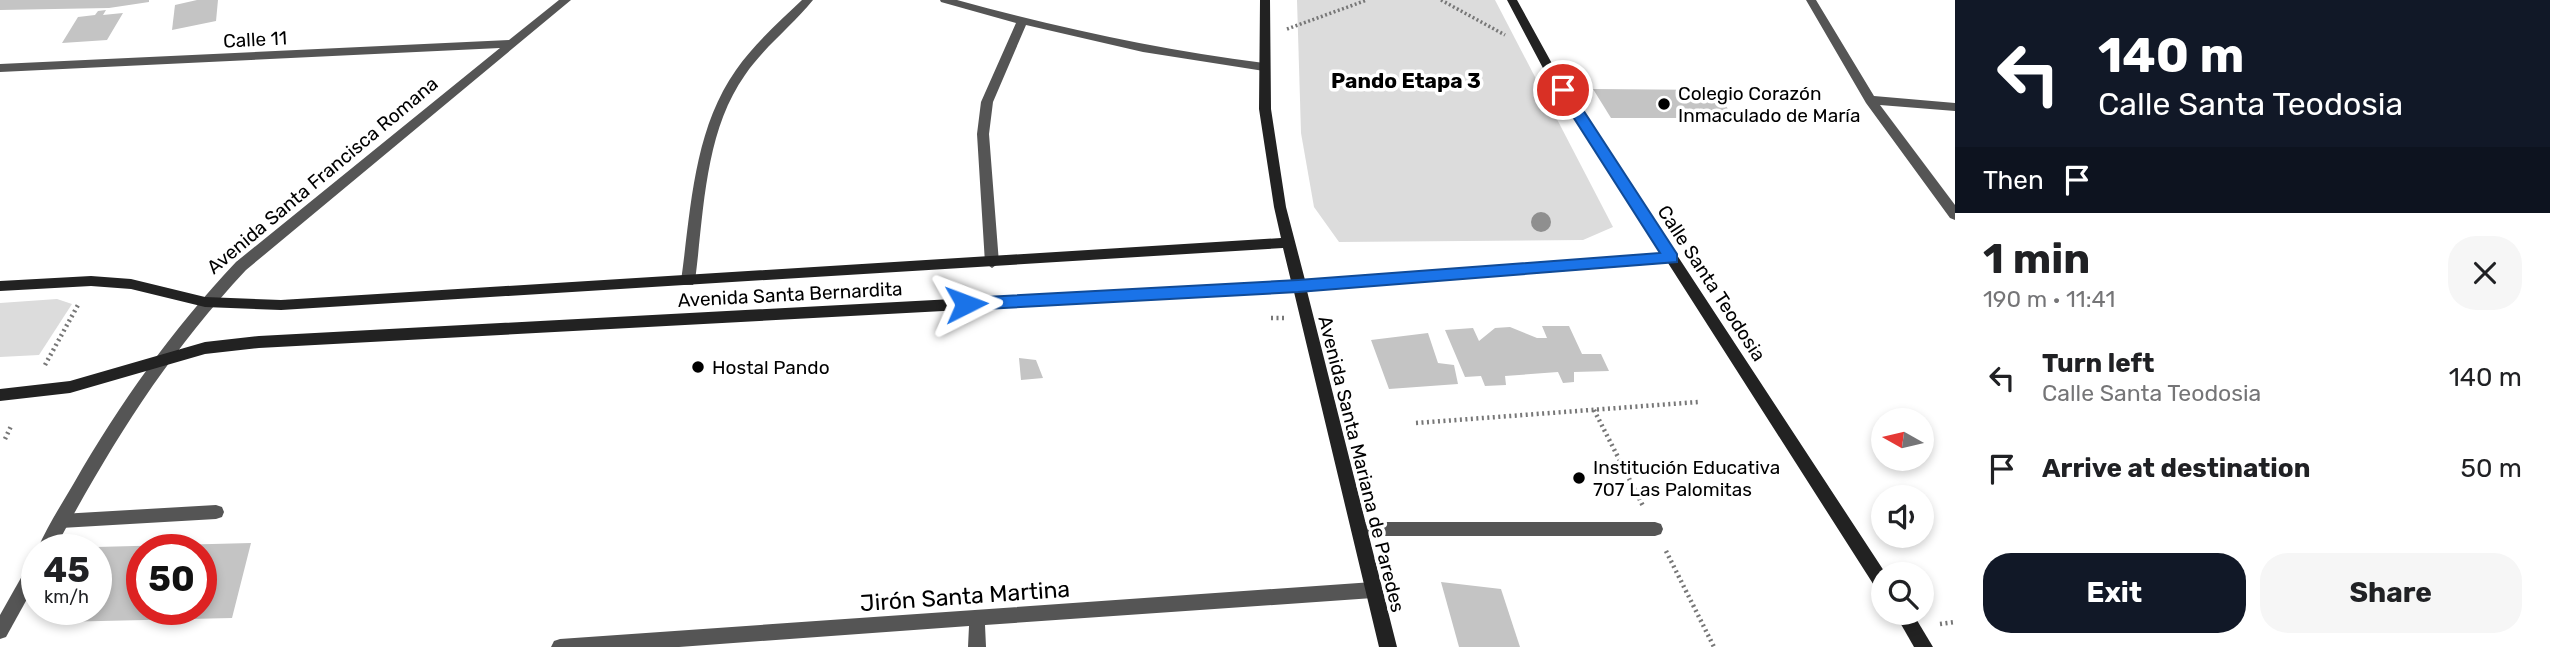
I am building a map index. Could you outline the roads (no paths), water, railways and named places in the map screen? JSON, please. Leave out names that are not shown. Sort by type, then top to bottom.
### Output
[{"type":"main road","name":"Avenida Santa Mariana de Paredes","points":[[1265,0],[1264,67],[1271,159],[1298,286],[1388,647]]},
{"type":"main road","name":"Calle Santa Teodosia","points":[[1512,0],[1542,55],[1871,565]]},
{"type":"main road","name":"Avenida Santa Bernardita","points":[[0,286],[91,281],[131,284],[205,302],[281,305],[1288,243]]},
{"type":"main road","name":"Avenida Santa Bernardita","points":[[0,395],[70,387],[205,348],[258,342],[1298,286],[1672,258]]},
{"type":"main road","points":[[1910,625],[1924,647]]},
{"type":"street","name":"Avenida Santa Francisca Romana","points":[[54,534],[101,449],[158,360],[205,302],[241,266],[566,0]]},
{"type":"street","points":[[688,281],[714,122],[733,83],[757,53],[808,0]]},
{"type":"street","points":[[945,0],[1022,21],[1184,56],[1264,67]]},
{"type":"street","points":[[1811,0],[1870,100],[1955,215]]},
{"type":"street","points":[[992,263],[983,134],[987,102],[1022,21]]},
{"type":"street","name":"Calle 11","points":[[0,68],[511,44]]},
{"type":"street","points":[[1870,100],[1955,107]]},
{"type":"street","points":[[61,521],[216,512]]},
{"type":"street","points":[[1359,529],[1655,529]]},
{"type":"street","name":"Jirón Santa Martina","points":[[560,647],[1373,590]]},
{"type":"street","points":[[0,631],[21,594]]},
{"type":"street","points":[[977,618],[977,647]]},
{"type":"place","name":"Colegio Corazón Inmaculado de María","points":[[1664,104]]},
{"type":"place","name":"Hostal Pando","points":[[698,367]]},
{"type":"place","name":"Institución Educativa 707 Las Palomitas","points":[[1579,478]]},
{"type":"district","name":"Pando Etapa 3","points":[[1406,81]]}]
